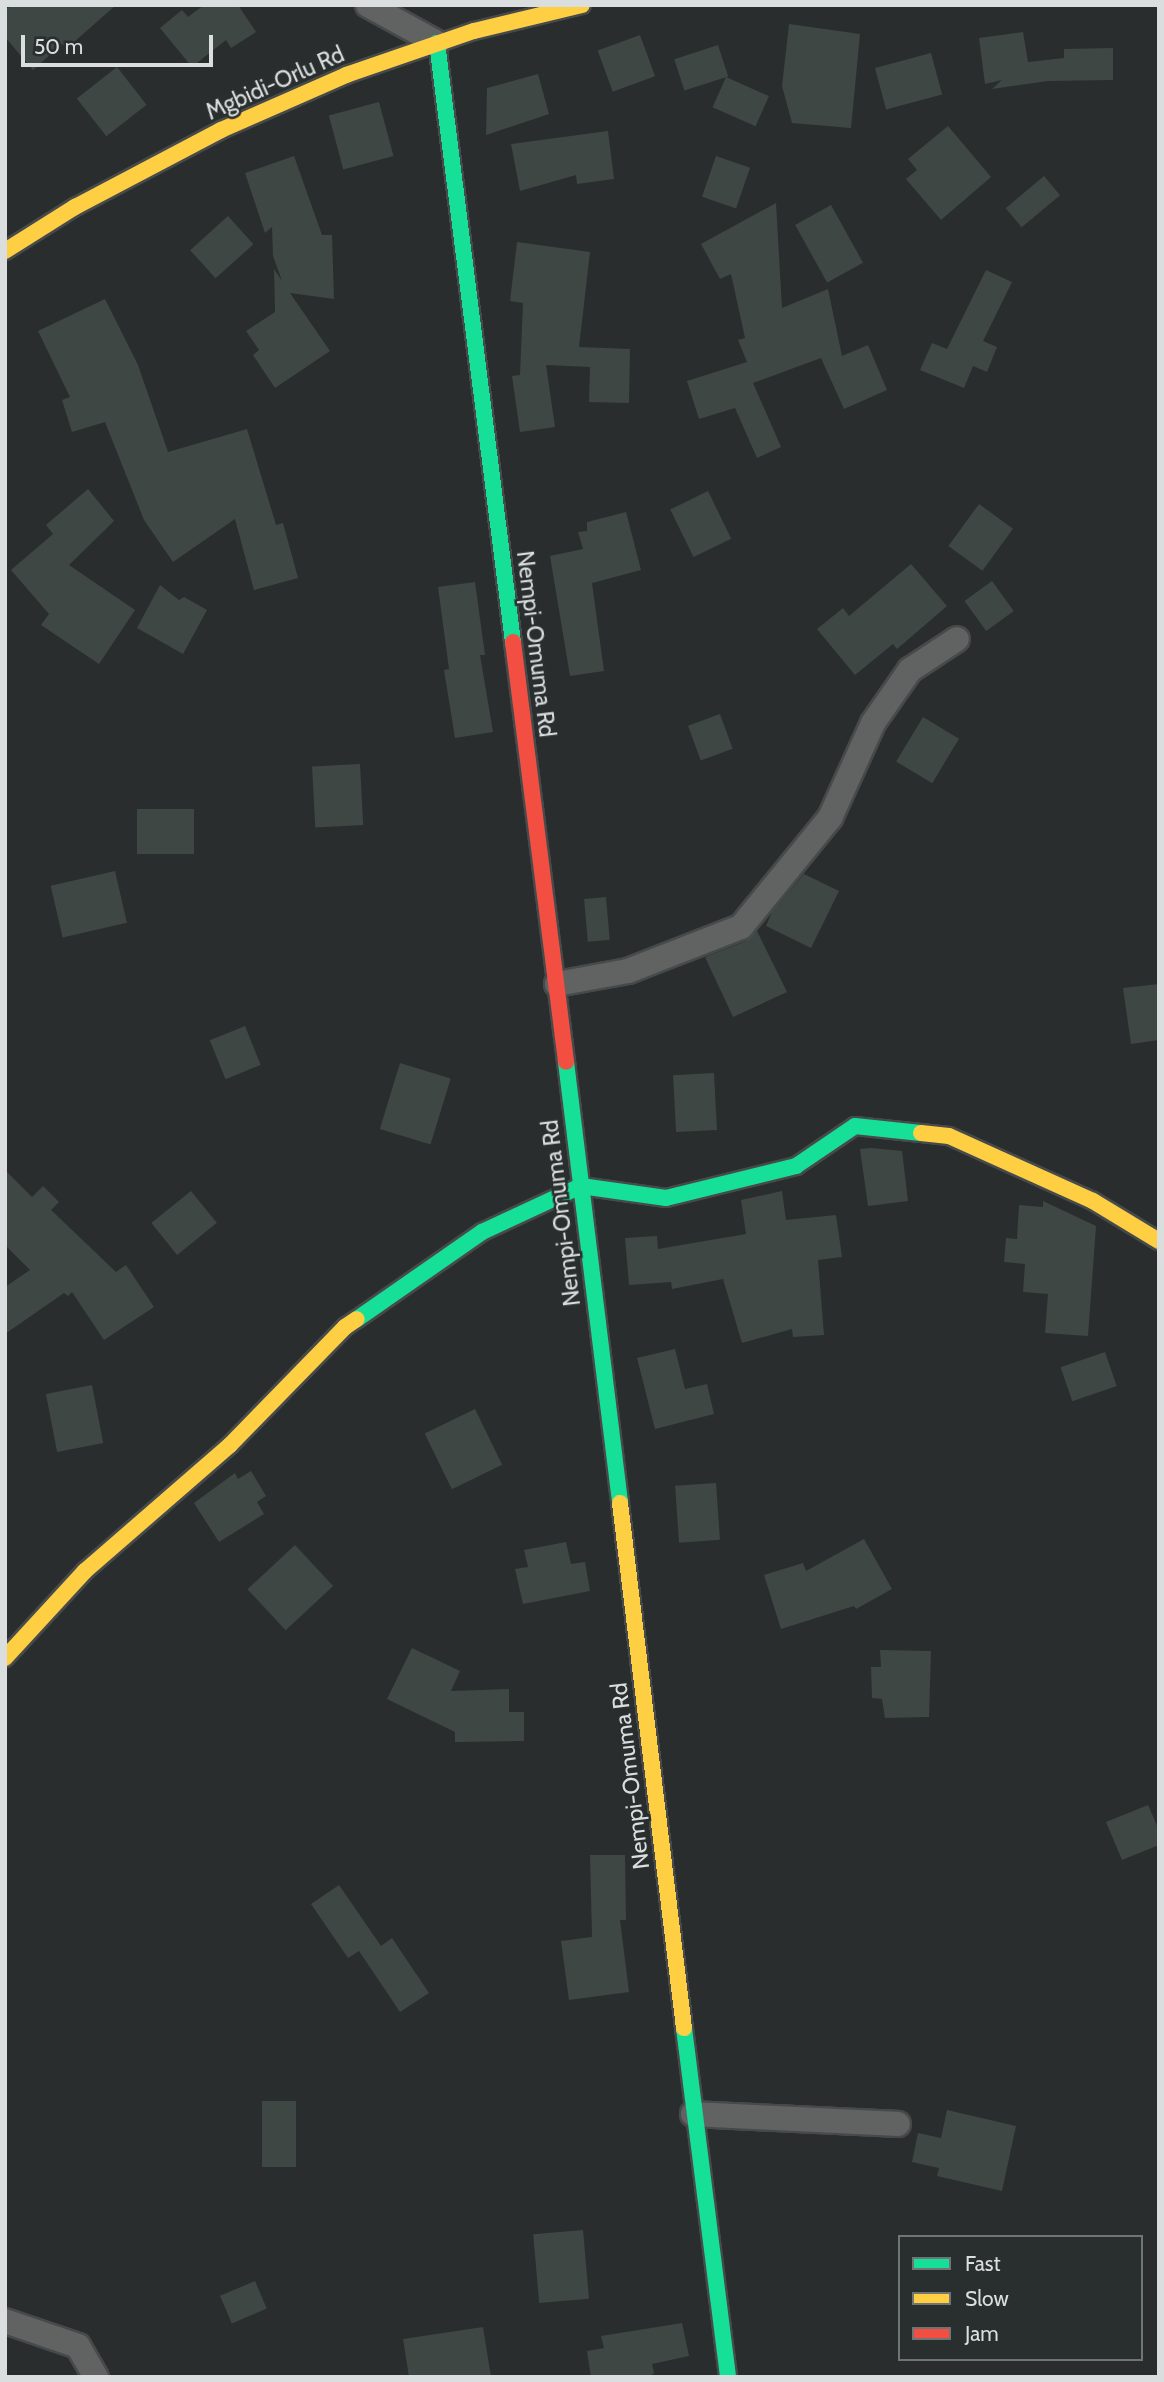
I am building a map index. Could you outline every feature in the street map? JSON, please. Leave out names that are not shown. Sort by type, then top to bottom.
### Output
[{"type":"street","points":[[368,5],[437,43]]},
{"type":"street","name":"Mgbidi-Orlu Rd","points":[[5,251],[75,208],[221,130],[346,75],[474,31],[582,5]]},
{"type":"street","name":"Nempi-Omuma Rd","points":[[437,43],[557,984],[693,2113],[728,2377]]},
{"type":"street","points":[[557,984],[628,971],[741,927],[830,818],[873,723],[909,670],[957,639]]},
{"type":"street","points":[[5,1658],[85,1571],[229,1446],[345,1327],[482,1232],[581,1186],[666,1198],[796,1166],[855,1126],[949,1136],[1093,1201],[1159,1241]]},
{"type":"street","points":[[693,2113],[898,2124]]},
{"type":"street","points":[[5,2321],[78,2346],[96,2377]]},
{"type":"building","points":[[12,5],[116,5],[66,49],[62,44],[33,70],[5,37],[5,10]]},
{"type":"building","points":[[204,5],[238,5],[256,32],[231,48],[226,40],[192,67],[160,28],[182,10],[188,17]]},
{"type":"building","points":[[789,24],[860,34],[851,128],[792,123],[782,86]]},
{"type":"building","points":[[1023,32],[1028,62],[1064,58],[1064,49],[1113,48],[1113,80],[1048,81],[992,89],[1002,80],[985,84],[979,38]]},
{"type":"building","points":[[640,35],[655,76],[613,92],[598,50]]},
{"type":"building","points":[[718,45],[728,76],[684,91],[674,59]]},
{"type":"building","points":[[931,53],[942,95],[886,110],[875,68]]},
{"type":"building","points":[[117,67],[147,105],[106,136],[77,98]]},
{"type":"building","points":[[538,74],[549,114],[486,135],[487,88]]},
{"type":"building","points":[[726,77],[769,96],[756,126],[713,107]]},
{"type":"building","points":[[379,102],[393,156],[343,170],[329,115]]},
{"type":"building","points":[[948,126],[991,177],[941,220],[906,179],[917,170],[908,159]]},
{"type":"building","points":[[608,131],[614,179],[577,184],[576,175],[520,191],[511,144]]},
{"type":"building","points":[[294,156],[322,235],[332,235],[334,299],[290,293],[330,351],[275,388],[253,355],[259,350],[246,331],[275,312],[274,269],[282,281],[273,256],[272,227],[265,233],[245,173]]},
{"type":"building","points":[[716,156],[750,168],[736,208],[702,197]]},
{"type":"building","points":[[1044,176],[1060,195],[1022,227],[1006,208]]},
{"type":"building","points":[[776,203],[782,308],[828,289],[842,356],[868,345],[887,390],[844,409],[821,358],[753,383],[781,447],[757,458],[735,408],[699,419],[687,381],[747,362],[738,340],[745,338],[731,274],[720,279],[701,244]]},
{"type":"building","points":[[831,205],[863,263],[827,283],[795,225]]},
{"type":"building","points":[[228,216],[253,244],[216,278],[190,250]]},
{"type":"building","points":[[517,242],[590,252],[579,347],[630,349],[629,403],[589,402],[590,367],[546,365],[555,427],[520,432],[512,376],[520,375],[523,303],[510,301]]},
{"type":"building","points":[[986,270],[1012,282],[983,341],[997,347],[987,372],[973,366],[964,388],[920,370],[932,343],[947,349]]},
{"type":"building","points":[[105,299],[138,365],[168,452],[247,429],[276,525],[283,523],[298,578],[254,590],[235,519],[173,562],[144,520],[105,422],[72,432],[62,400],[70,397],[38,331]]},
{"type":"building","points":[[88,489],[114,521],[69,565],[135,610],[99,664],[41,625],[49,614],[11,570],[53,534],[46,525]]},
{"type":"building","points":[[708,491],[731,539],[693,557],[670,509]]},
{"type":"building","points":[[979,504],[1013,529],[982,571],[948,546]]},
{"type":"building","points":[[626,512],[641,570],[592,583],[604,671],[570,676],[550,556],[583,549],[578,532],[587,531],[587,522]]},
{"type":"building","points":[[911,564],[947,606],[897,649],[893,644],[855,675],[817,629],[843,608],[849,616]]},
{"type":"building","points":[[992,581],[1014,611],[986,631],[964,601]]},
{"type":"building","points":[[475,582],[485,655],[480,655],[493,732],[455,738],[444,670],[449,669],[438,587]]},
{"type":"building","points":[[160,585],[179,600],[184,597],[207,610],[183,654],[137,628]]},
{"type":"building","points":[[720,714],[733,749],[701,760],[688,726]]},
{"type":"building","points":[[923,717],[959,739],[932,783],[896,762]]},
{"type":"building","points":[[360,764],[363,825],[315,827],[312,767]]},
{"type":"building","points":[[137,809],[194,809],[194,854],[137,854]]},
{"type":"building","points":[[115,871],[127,923],[63,937],[51,886]]},
{"type":"building","points":[[804,874],[839,891],[811,948],[766,926],[772,912]]},
{"type":"building","points":[[606,897],[610,940],[588,942],[584,899]]},
{"type":"building","points":[[757,931],[787,992],[733,1017],[705,957],[746,941]]},
{"type":"building","points":[[1159,984],[1159,1040],[1131,1044],[1123,988]]},
{"type":"building","points":[[245,1026],[261,1065],[226,1079],[210,1040]]},
{"type":"building","points":[[400,1063],[451,1078],[431,1144],[380,1129]]},
{"type":"building","points":[[714,1073],[717,1130],[676,1132],[673,1075]]},
{"type":"building","points":[[860,1149],[902,1151],[908,1201],[868,1206]]},
{"type":"building","points":[[5,1170],[32,1197],[43,1186],[59,1202],[51,1210],[116,1272],[126,1265],[154,1307],[104,1340],[72,1292],[68,1296],[64,1293],[5,1334],[5,1287],[30,1270],[5,1245]]},
{"type":"building","points":[[191,1191],[217,1223],[177,1255],[151,1223]]},
{"type":"building","points":[[782,1191],[786,1220],[836,1215],[842,1257],[818,1260],[824,1335],[793,1337],[792,1329],[742,1343],[723,1279],[672,1289],[671,1282],[629,1285],[625,1238],[657,1236],[658,1249],[746,1234],[741,1200]]},
{"type":"building","points":[[1043,1201],[1096,1226],[1088,1336],[1045,1333],[1048,1294],[1023,1292],[1025,1264],[1004,1262],[1006,1238],[1017,1239],[1019,1205],[1043,1207]]},
{"type":"building","points":[[675,1349],[685,1389],[707,1384],[714,1414],[655,1429],[637,1358]]},
{"type":"building","points":[[1105,1352],[1117,1386],[1072,1401],[1061,1367]]},
{"type":"building","points":[[92,1385],[103,1443],[57,1452],[46,1394]]},
{"type":"building","points":[[475,1409],[502,1465],[452,1489],[425,1434]]},
{"type":"building","points":[[251,1471],[266,1496],[257,1502],[264,1514],[219,1542],[194,1503],[235,1473],[238,1479]]},
{"type":"building","points":[[716,1483],[720,1540],[679,1543],[675,1486]]},
{"type":"building","points":[[864,1539],[892,1589],[856,1609],[854,1606],[781,1629],[764,1575],[803,1563],[806,1571]]},
{"type":"building","points":[[566,1542],[571,1564],[585,1562],[590,1591],[523,1604],[515,1569],[528,1567],[524,1550]]},
{"type":"building","points":[[295,1545],[333,1586],[286,1630],[247,1589]]},
{"type":"building","points":[[412,1648],[460,1671],[451,1691],[509,1689],[509,1712],[524,1712],[524,1741],[455,1742],[455,1732],[387,1699]]},
{"type":"building","points":[[880,1650],[931,1651],[929,1717],[885,1718],[882,1699],[872,1698],[871,1667],[881,1667]]},
{"type":"building","points":[[1148,1805],[1159,1830],[1159,1845],[1122,1860],[1106,1822]]},
{"type":"building","points":[[590,1855],[625,1855],[626,1920],[620,1920],[629,1992],[569,2000],[561,1941],[592,1937]]},
{"type":"building","points":[[339,1885],[381,1946],[392,1938],[429,1993],[400,2012],[359,1951],[348,1958],[311,1904]]},
{"type":"building","points":[[262,2101],[296,2101],[296,2167],[262,2167]]},
{"type":"building","points":[[947,2110],[1016,2126],[1002,2191],[937,2176],[939,2168],[912,2162],[918,2133],[941,2138]]},
{"type":"building","points":[[583,2230],[589,2299],[539,2303],[533,2234]]},
{"type":"building","points":[[255,2281],[267,2309],[232,2323],[220,2296]]},
{"type":"building","points":[[682,2323],[689,2356],[652,2364],[654,2373],[649,2377],[591,2377],[587,2351],[604,2348],[601,2336]]},
{"type":"building","points":[[483,2327],[491,2377],[409,2377],[403,2339]]},
{"type":"traffic: fast","points":[[437,43],[513,642]]},
{"type":"traffic: fast","points":[[566,1062],[620,1503]]},
{"type":"traffic: fast","points":[[357,1319],[482,1232],[581,1186],[666,1198],[796,1166],[855,1126],[921,1133]]},
{"type":"traffic: fast","points":[[684,2028],[728,2377]]},
{"type":"traffic: slow","points":[[5,251],[75,207],[221,130],[346,75],[474,31],[582,5]]},
{"type":"traffic: slow","points":[[921,1133],[949,1136],[1093,1201],[1159,1241]]},
{"type":"traffic: slow","points":[[5,1658],[85,1571],[229,1446],[345,1327],[357,1319]]},
{"type":"traffic: slow","points":[[620,1503],[684,2028]]},
{"type":"traffic: jam","points":[[513,642],[566,1062]]}]
